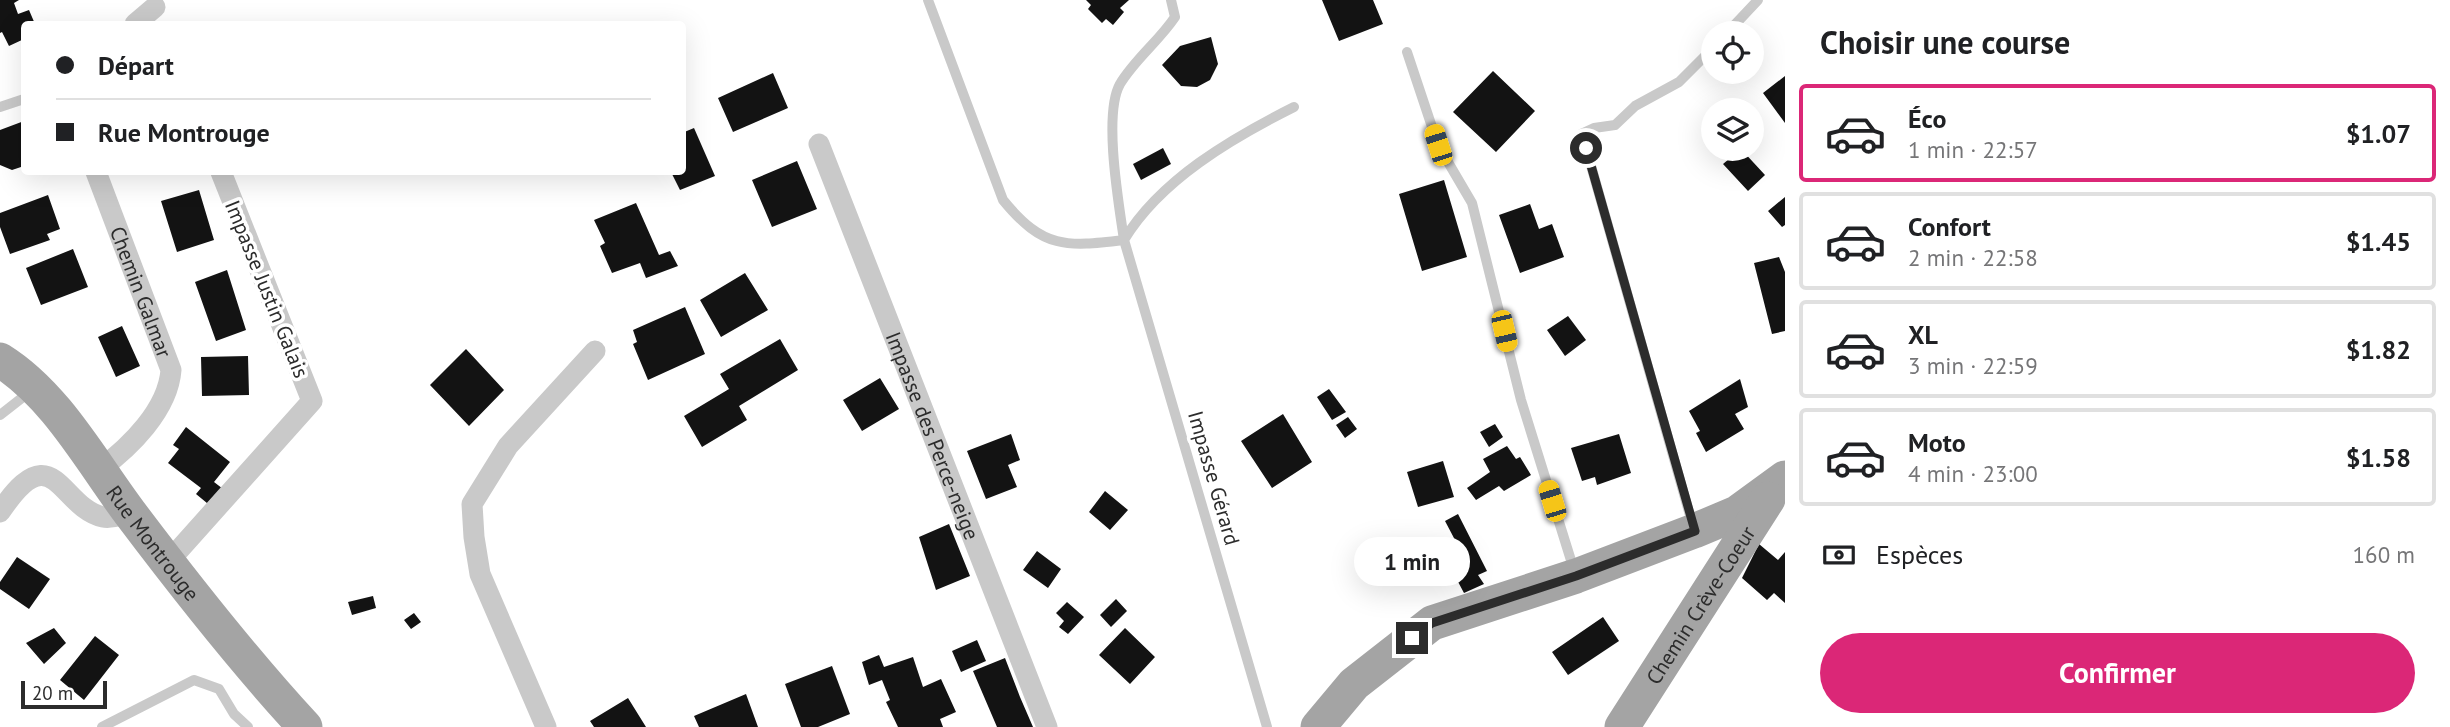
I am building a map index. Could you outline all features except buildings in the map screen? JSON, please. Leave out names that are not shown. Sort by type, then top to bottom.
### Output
[{"type":"main road","name":"Rue Montrouge","points":[[0,360],[15,399],[53,408],[130,513],[268,687],[305,727]]},
{"type":"main road","points":[[1318,727],[1354,684],[1432,623],[1576,576],[1695,531],[1737,513],[1783,480]]},
{"type":"main road","name":"Chemin Crève-Coeur","points":[[1622,727],[1666,663],[1730,556],[1783,480]]},
{"type":"main road","points":[[1695,531],[1730,556]]},
{"type":"street","points":[[140,21],[157,10]]},
{"type":"street","name":"Impasse des Perce-neige","points":[[819,144],[1047,727]]},
{"type":"street","name":"Chemin Galmar","points":[[97,175],[171,370],[170,385],[135,439],[99,470]]},
{"type":"street","name":"Impasse Justin Galais","points":[[169,561],[312,401],[222,175]]},
{"type":"street","points":[[546,727],[480,574],[472,504],[508,446],[595,351]]},
{"type":"street","points":[[0,512],[15,490],[30,478],[46,476],[60,483],[91,512],[103,517],[130,513]]},
{"type":"lane","points":[[928,0],[1003,200],[1022,223],[1051,239],[1075,246],[1124,240],[1139,215],[1192,169],[1244,132],[1294,107]]},
{"type":"lane","name":"Impasse Gérard","points":[[1171,0],[1175,17],[1118,88],[1113,118],[1124,240],[1267,727]]},
{"type":"lane","points":[[1738,21],[1758,0]]},
{"type":"lane","points":[[1407,52],[1438,145],[1472,203],[1521,400],[1576,576]]},
{"type":"lane","points":[[1580,134],[1594,128],[1615,125],[1635,106],[1679,82],[1701,60]]},
{"type":"lane","points":[[0,107],[21,100]]},
{"type":"lane","points":[[1586,148],[1695,531]]},
{"type":"lane","points":[[0,415],[15,399]]},
{"type":"lane","points":[[103,727],[194,680],[219,689],[234,714],[248,727]]},
{"type":"route","points":[[1412,638],[1432,623],[1576,576],[1695,531],[1586,148]]}]
